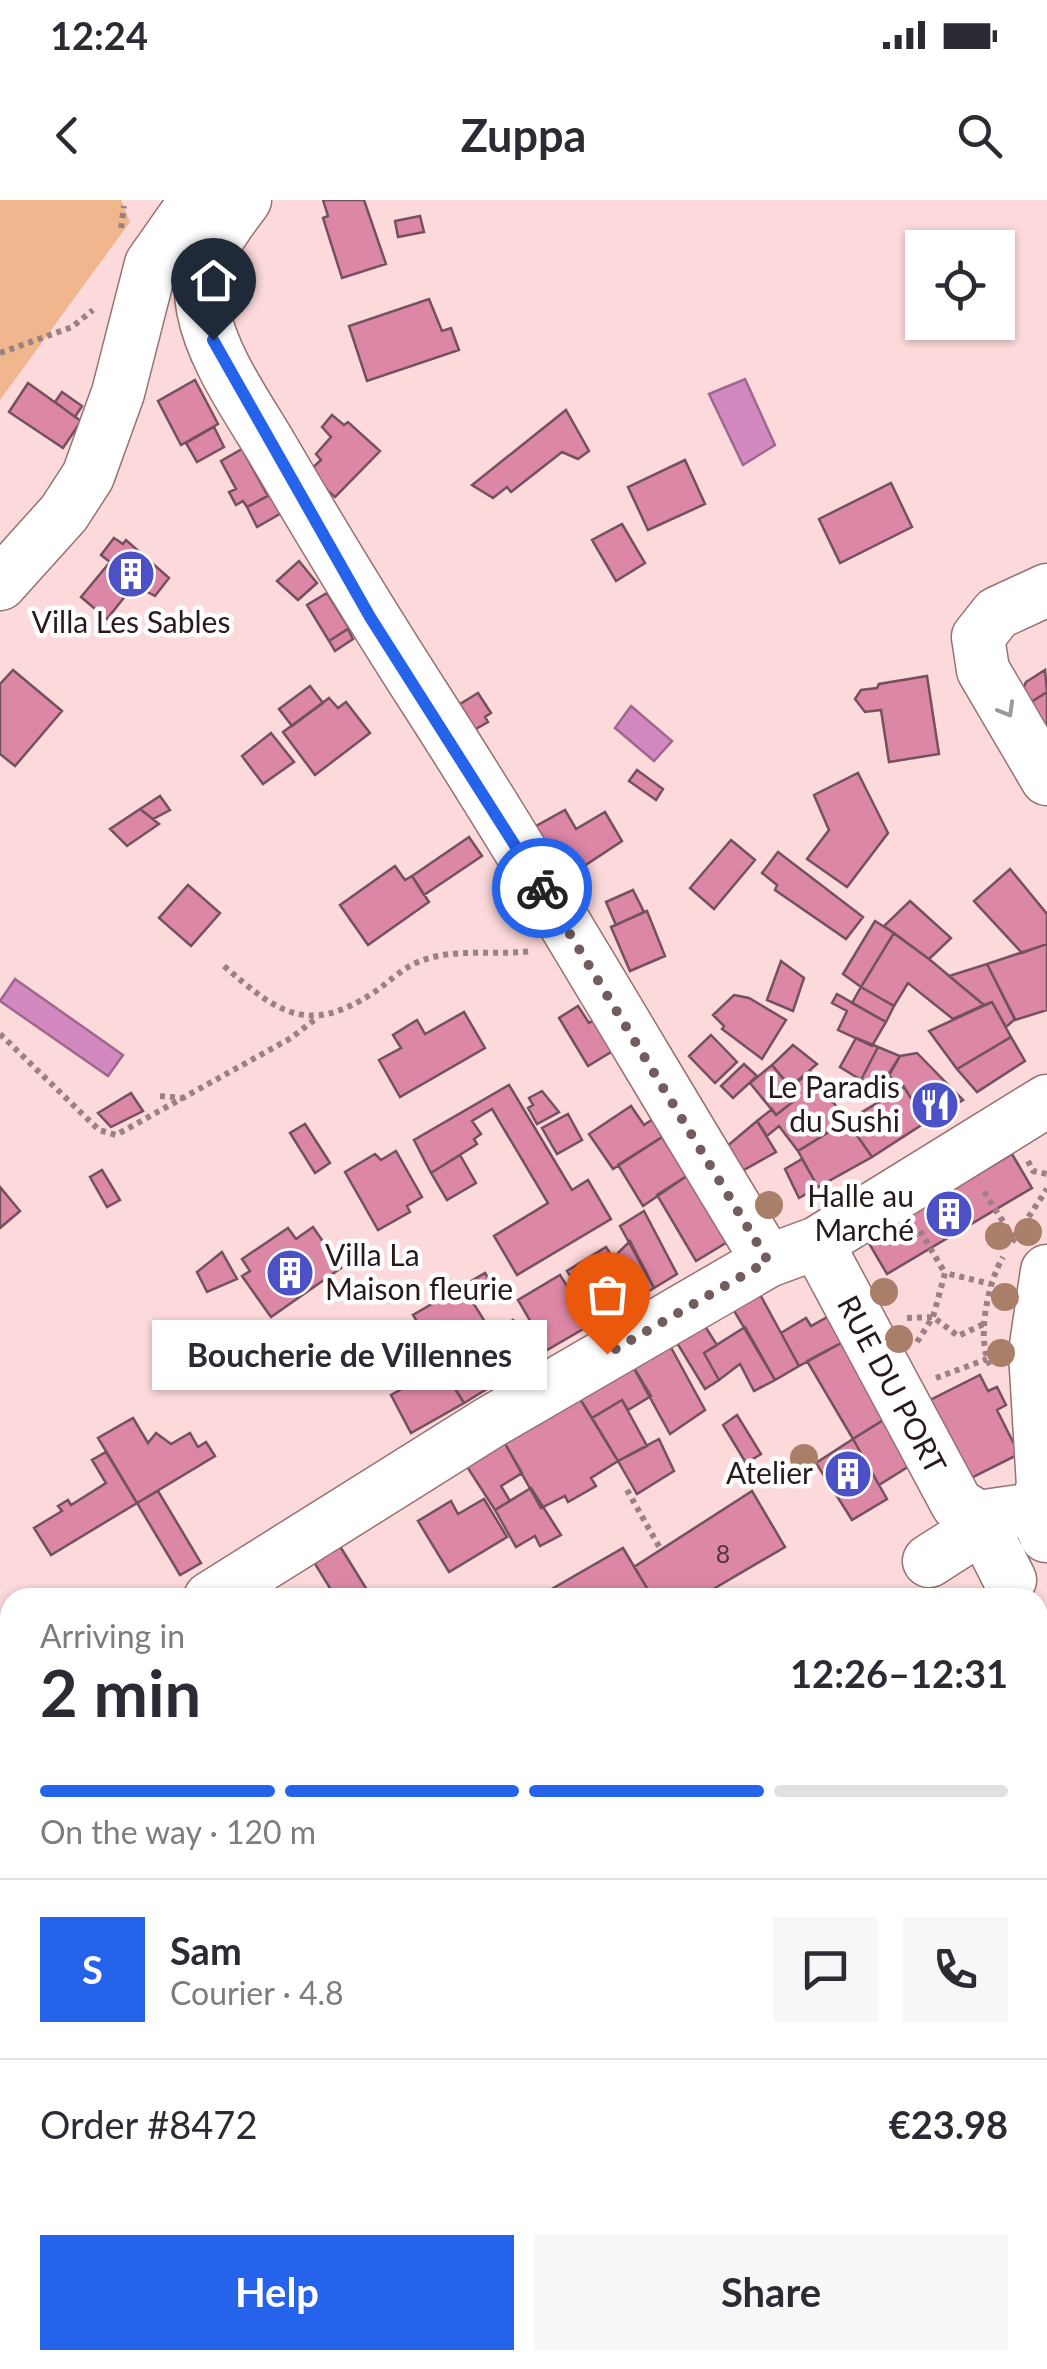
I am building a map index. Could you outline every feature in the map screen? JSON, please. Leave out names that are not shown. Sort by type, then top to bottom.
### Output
[{"type":"street","points":[[0,584],[64,513],[88,476],[118,393],[151,264],[196,200]]},
{"type":"street","points":[[245,200],[220,233],[202,273],[202,306],[213,340],[370,617],[569,932],[768,1261]]},
{"type":"street","points":[[1047,590],[997,613],[978,637],[983,670],[1047,779]]},
{"type":"street","points":[[226,1588],[489,1424],[768,1261],[817,1242],[1047,1102]]},
{"type":"street","name":"RUE DU PORT","points":[[817,1242],[944,1486],[957,1504],[978,1517],[1010,1580]]},
{"type":"street","points":[[929,1561],[968,1536],[978,1517],[1043,1518],[1035,1260]]},
{"type":"path","points":[[124,203],[130,222]]},
{"type":"path","points":[[118,243],[124,203]]},
{"type":"path","points":[[0,354],[72,326],[96,306]]},
{"type":"path","points":[[0,1034],[108,1134],[116,1134],[291,1038],[318,1017],[355,1004],[418,962],[446,954],[529,952],[548,948],[569,932]]},
{"type":"path","points":[[224,966],[261,998],[289,1014],[318,1017]]},
{"type":"path","points":[[160,1096],[184,1098]]},
{"type":"path","points":[[997,1212],[1035,1260]]},
{"type":"path","points":[[913,1348],[933,1317],[945,1273],[933,1252]]},
{"type":"path","points":[[945,1273],[991,1284]]},
{"type":"path","points":[[933,1317],[958,1336],[986,1323]]},
{"type":"path","points":[[933,1379],[987,1357],[986,1343]]},
{"type":"path","points":[[627,1490],[661,1550]]},
{"type":"shaded area","points":[[0,200],[121,200],[130,222],[0,400]]},
{"type":"shaded area","points":[[745,379],[775,445],[743,465],[709,394]]},
{"type":"shaded area","points":[[631,706],[672,741],[654,761],[615,728]]},
{"type":"shaded area","points":[[15,979],[123,1055],[108,1076],[0,1001]]},
{"type":"building","points":[[323,200],[364,200],[386,264],[342,278],[323,218],[328,216]]},
{"type":"building","points":[[420,216],[424,232],[398,237],[395,221]]},
{"type":"building","points":[[429,299],[442,331],[451,328],[459,350],[367,381],[349,326]]},
{"type":"building","points":[[195,380],[218,424],[181,445],[158,401]]},
{"type":"building","points":[[28,383],[81,421],[63,448],[9,412]]},
{"type":"building","points":[[62,392],[82,406],[75,417],[55,402]]},
{"type":"building","points":[[566,410],[589,451],[578,459],[562,452],[511,492],[507,487],[493,498],[472,485]]},
{"type":"building","points":[[332,415],[344,425],[348,422],[380,451],[335,497],[307,473],[321,460],[316,454],[331,437],[322,427]]},
{"type":"building","points":[[214,427],[224,447],[197,462],[186,443]]},
{"type":"building","points":[[242,449],[268,496],[247,507],[243,501],[236,505],[229,492],[236,489],[221,461]]},
{"type":"building","points":[[685,460],[705,504],[648,530],[628,487]]},
{"type":"building","points":[[891,483],[912,527],[840,563],[819,519]]},
{"type":"building","points":[[275,492],[285,511],[257,527],[247,507]]},
{"type":"building","points":[[622,524],[645,563],[616,581],[592,540]]},
{"type":"building","name":"Villa Les Sables","points":[[114,538],[123,544],[126,540],[169,578],[155,596],[134,585],[107,619],[81,597],[110,562],[101,555]]},
{"type":"building","points":[[299,561],[317,583],[298,600],[277,581]]},
{"type":"building","points":[[327,593],[349,628],[329,641],[307,605]]},
{"type":"building","points":[[348,629],[353,639],[335,651],[329,641]]},
{"type":"building","points":[[13,670],[62,711],[15,766],[0,754],[0,684]]},
{"type":"building","points":[[1045,670],[1047,692],[1022,708],[1020,695],[1026,682]]},
{"type":"building","points":[[927,676],[939,754],[889,762],[881,710],[865,712],[855,699],[861,690],[877,688],[879,684]]},
{"type":"building","points":[[310,686],[323,703],[292,726],[279,709]]},
{"type":"building","points":[[1047,692],[1047,749],[1022,708]]},
{"type":"building","points":[[478,693],[491,713],[485,717],[488,722],[474,730],[452,709]]},
{"type":"building","points":[[329,698],[338,708],[346,702],[370,733],[315,775],[283,732]]},
{"type":"building","points":[[271,733],[294,762],[263,784],[242,756]]},
{"type":"building","points":[[637,770],[663,789],[656,800],[629,781]]},
{"type":"building","points":[[858,773],[888,833],[847,887],[807,859],[829,830],[814,795]]},
{"type":"building","points":[[160,796],[170,810],[153,819],[140,809]]},
{"type":"building","points":[[140,809],[159,824],[127,846],[110,829]]},
{"type":"building","points":[[565,810],[576,829],[605,812],[622,841],[566,878],[536,826]]},
{"type":"building","points":[[469,837],[482,856],[424,895],[412,876]]},
{"type":"building","points":[[731,840],[755,860],[714,909],[690,888]]},
{"type":"building","points":[[778,852],[863,917],[846,939],[775,890],[777,885],[762,873]]},
{"type":"building","points":[[395,866],[405,880],[412,876],[429,902],[368,945],[340,905]]},
{"type":"building","points":[[1010,869],[1047,914],[1047,944],[1022,953],[974,901]]},
{"type":"building","points":[[188,885],[220,913],[191,946],[159,918]]},
{"type":"building","points":[[633,890],[644,912],[616,925],[606,902]]},
{"type":"building","points":[[910,901],[951,938],[929,959],[884,926]]},
{"type":"building","points":[[647,911],[665,956],[630,971],[611,927]]},
{"type":"building","points":[[875,921],[894,933],[861,987],[843,974]]},
{"type":"building","points":[[894,933],[984,1005],[953,1019],[908,983],[894,1006],[861,987]]},
{"type":"building","points":[[1047,944],[1047,1010],[1015,1020],[987,964]]},
{"type":"building","points":[[781,961],[804,978],[793,1011],[767,1000]]},
{"type":"building","points":[[987,964],[1015,1019],[1006,1027],[992,1002],[984,1005],[949,976]]},
{"type":"building","points":[[861,987],[894,1006],[886,1022],[852,1003]]},
{"type":"building","points":[[837,994],[886,1022],[872,1046],[838,1030],[847,1011],[832,1003]]},
{"type":"building","points":[[734,995],[749,998],[786,1020],[762,1059],[722,1029],[724,1026],[713,1015]]},
{"type":"building","points":[[992,1002],[1011,1037],[957,1069],[929,1031]]},
{"type":"building","points":[[578,1006],[589,1023],[597,1018],[616,1049],[588,1066],[559,1018]]},
{"type":"building","points":[[464,1012],[485,1048],[400,1097],[379,1060],[401,1048],[393,1035],[417,1020],[425,1034]]},
{"type":"building","points":[[711,1035],[737,1062],[715,1083],[689,1056]]},
{"type":"building","points":[[1011,1037],[1025,1061],[977,1092],[957,1069]]},
{"type":"building","points":[[856,1038],[878,1047],[861,1080],[840,1067]]},
{"type":"building","points":[[793,1045],[817,1064],[790,1087],[772,1065]]},
{"type":"building","points":[[878,1047],[900,1056],[882,1088],[861,1080]]},
{"type":"building","points":[[917,1053],[963,1100],[926,1122],[904,1087],[888,1075],[900,1056]]},
{"type":"building","points":[[744,1064],[757,1076],[733,1098],[721,1086]]},
{"type":"building","points":[[772,1065],[799,1097],[776,1115],[750,1083]]},
{"type":"building","points":[[811,1072],[847,1121],[798,1151],[779,1126],[767,1136],[757,1121],[772,1109],[776,1115],[799,1097],[790,1087]]},
{"type":"building","points":[[509,1085],[572,1190],[588,1180],[611,1219],[517,1275],[494,1236],[548,1203],[492,1109],[472,1121],[481,1134],[474,1139],[477,1144],[431,1173],[414,1140]]},
{"type":"building","points":[[904,1087],[926,1122],[872,1157],[847,1121]]},
{"type":"building","points":[[542,1091],[559,1112],[537,1124],[528,1108],[533,1105],[529,1098]]},
{"type":"building","points":[[131,1093],[143,1111],[111,1127],[98,1113]]},
{"type":"building","points":[[631,1106],[644,1125],[656,1117],[667,1134],[613,1169],[589,1134]]},
{"type":"building","points":[[568,1114],[582,1140],[557,1154],[542,1128]]},
{"type":"building","points":[[757,1121],[776,1152],[733,1176],[719,1153]]},
{"type":"building","points":[[847,1121],[872,1157],[818,1187],[798,1151]]},
{"type":"building","points":[[305,1124],[330,1163],[315,1173],[290,1133]]},
{"type":"building","points":[[662,1137],[687,1176],[643,1206],[618,1165]]},
{"type":"building","points":[[396,1151],[422,1197],[407,1206],[410,1212],[378,1230],[345,1172],[375,1154],[381,1160]]},
{"type":"building","name":"Halle au Marché","points":[[1012,1154],[1032,1188],[887,1274],[867,1240]]},
{"type":"building","points":[[460,1155],[476,1183],[447,1200],[431,1173]]},
{"type":"building","points":[[802,1159],[818,1187],[799,1198],[785,1169]]},
{"type":"building","points":[[102,1170],[120,1200],[107,1207],[90,1177]]},
{"type":"building","points":[[687,1176],[739,1235],[696,1261],[657,1195]]},
{"type":"building","points":[[0,1187],[20,1211],[0,1228]]},
{"type":"building","points":[[644,1211],[677,1274],[654,1288],[620,1226]]},
{"type":"building","name":"Villa La Maison fleurie","points":[[313,1227],[341,1268],[271,1317],[242,1276],[250,1271],[242,1259],[288,1228],[296,1239]]},
{"type":"building","points":[[630,1241],[654,1288],[547,1350],[518,1300],[560,1275],[567,1286],[574,1282],[567,1271],[606,1247],[613,1258]]},
{"type":"building","points":[[222,1252],[237,1279],[207,1292],[197,1272]]},
{"type":"building","points":[[485,1273],[492,1285],[470,1298],[492,1333],[513,1320],[536,1359],[464,1403],[440,1364],[472,1345],[467,1336],[451,1337],[443,1322],[424,1333],[413,1315]]},
{"type":"building","points":[[756,1287],[799,1366],[775,1380],[730,1304]]},
{"type":"building","points":[[831,1315],[845,1341],[799,1366],[781,1333],[806,1318],[811,1326]]},
{"type":"building","points":[[701,1320],[717,1345],[704,1353],[719,1380],[705,1389],[674,1338]]},
{"type":"building","points":[[745,1327],[775,1380],[754,1391],[740,1364],[719,1380],[704,1353]]},
{"type":"building","points":[[845,1341],[888,1417],[853,1439],[807,1361]]},
{"type":"building","points":[[668,1342],[705,1410],[670,1434],[631,1363]]},
{"type":"building","points":[[631,1363],[651,1396],[628,1410],[622,1400],[592,1418],[577,1394]]},
{"type":"building","points":[[441,1367],[464,1403],[411,1433],[391,1395]]},
{"type":"building","points":[[980,1375],[988,1391],[997,1387],[1006,1405],[997,1410],[1019,1454],[965,1481],[926,1402]]},
{"type":"building","points":[[577,1394],[618,1461],[591,1478],[596,1486],[568,1502],[565,1496],[541,1508],[503,1440]]},
{"type":"building","points":[[622,1400],[647,1446],[618,1461],[592,1418]]},
{"type":"building","points":[[737,1415],[761,1454],[746,1463],[723,1425]]},
{"type":"building","points":[[888,1417],[914,1463],[879,1485],[853,1439]]},
{"type":"building","points":[[133,1418],[148,1443],[156,1433],[171,1444],[190,1433],[198,1447],[206,1442],[215,1456],[137,1503],[98,1438]]},
{"type":"building","points":[[659,1439],[674,1471],[637,1494],[618,1461]]},
{"type":"building","name":"Atelier","points":[[853,1439],[887,1499],[852,1520],[816,1463]]},
{"type":"building","points":[[503,1440],[522,1473],[501,1486],[510,1501],[495,1510],[464,1462]]},
{"type":"building","points":[[106,1452],[137,1503],[51,1555],[34,1528],[62,1511],[58,1506],[68,1500],[71,1505],[106,1483],[92,1460]]},
{"type":"building","points":[[531,1488],[561,1535],[540,1546],[535,1536],[516,1547],[495,1510]]},
{"type":"building","points":[[158,1491],[201,1563],[180,1575],[137,1503]]},
{"type":"building","points":[[752,1491],[785,1547],[715,1588],[647,1588],[634,1567]]},
{"type":"building","points":[[484,1499],[507,1537],[449,1572],[418,1521],[451,1501],[458,1514]]},
{"type":"building","points":[[338,1543],[366,1588],[330,1588],[312,1559]]},
{"type":"building","points":[[623,1548],[647,1588],[553,1588]]},
{"type":"way so far","points":[[542,888],[768,1261],[607,1354]]},
{"type":"place","name":"Villa Les Sables","points":[[131,574]]},
{"type":"place","name":"Le Paradis du Sushi","points":[[935,1105]]},
{"type":"place","name":"Halle au Marché","points":[[949,1214]]},
{"type":"place","name":"Villa La Maison fleurie","points":[[290,1273]]},
{"type":"place","name":"Boucherie de Villennes","points":[[607,1354]]},
{"type":"place","name":"Atelier","points":[[848,1474]]},
{"type":"route","points":[[213,340],[370,617],[542,888]]}]
